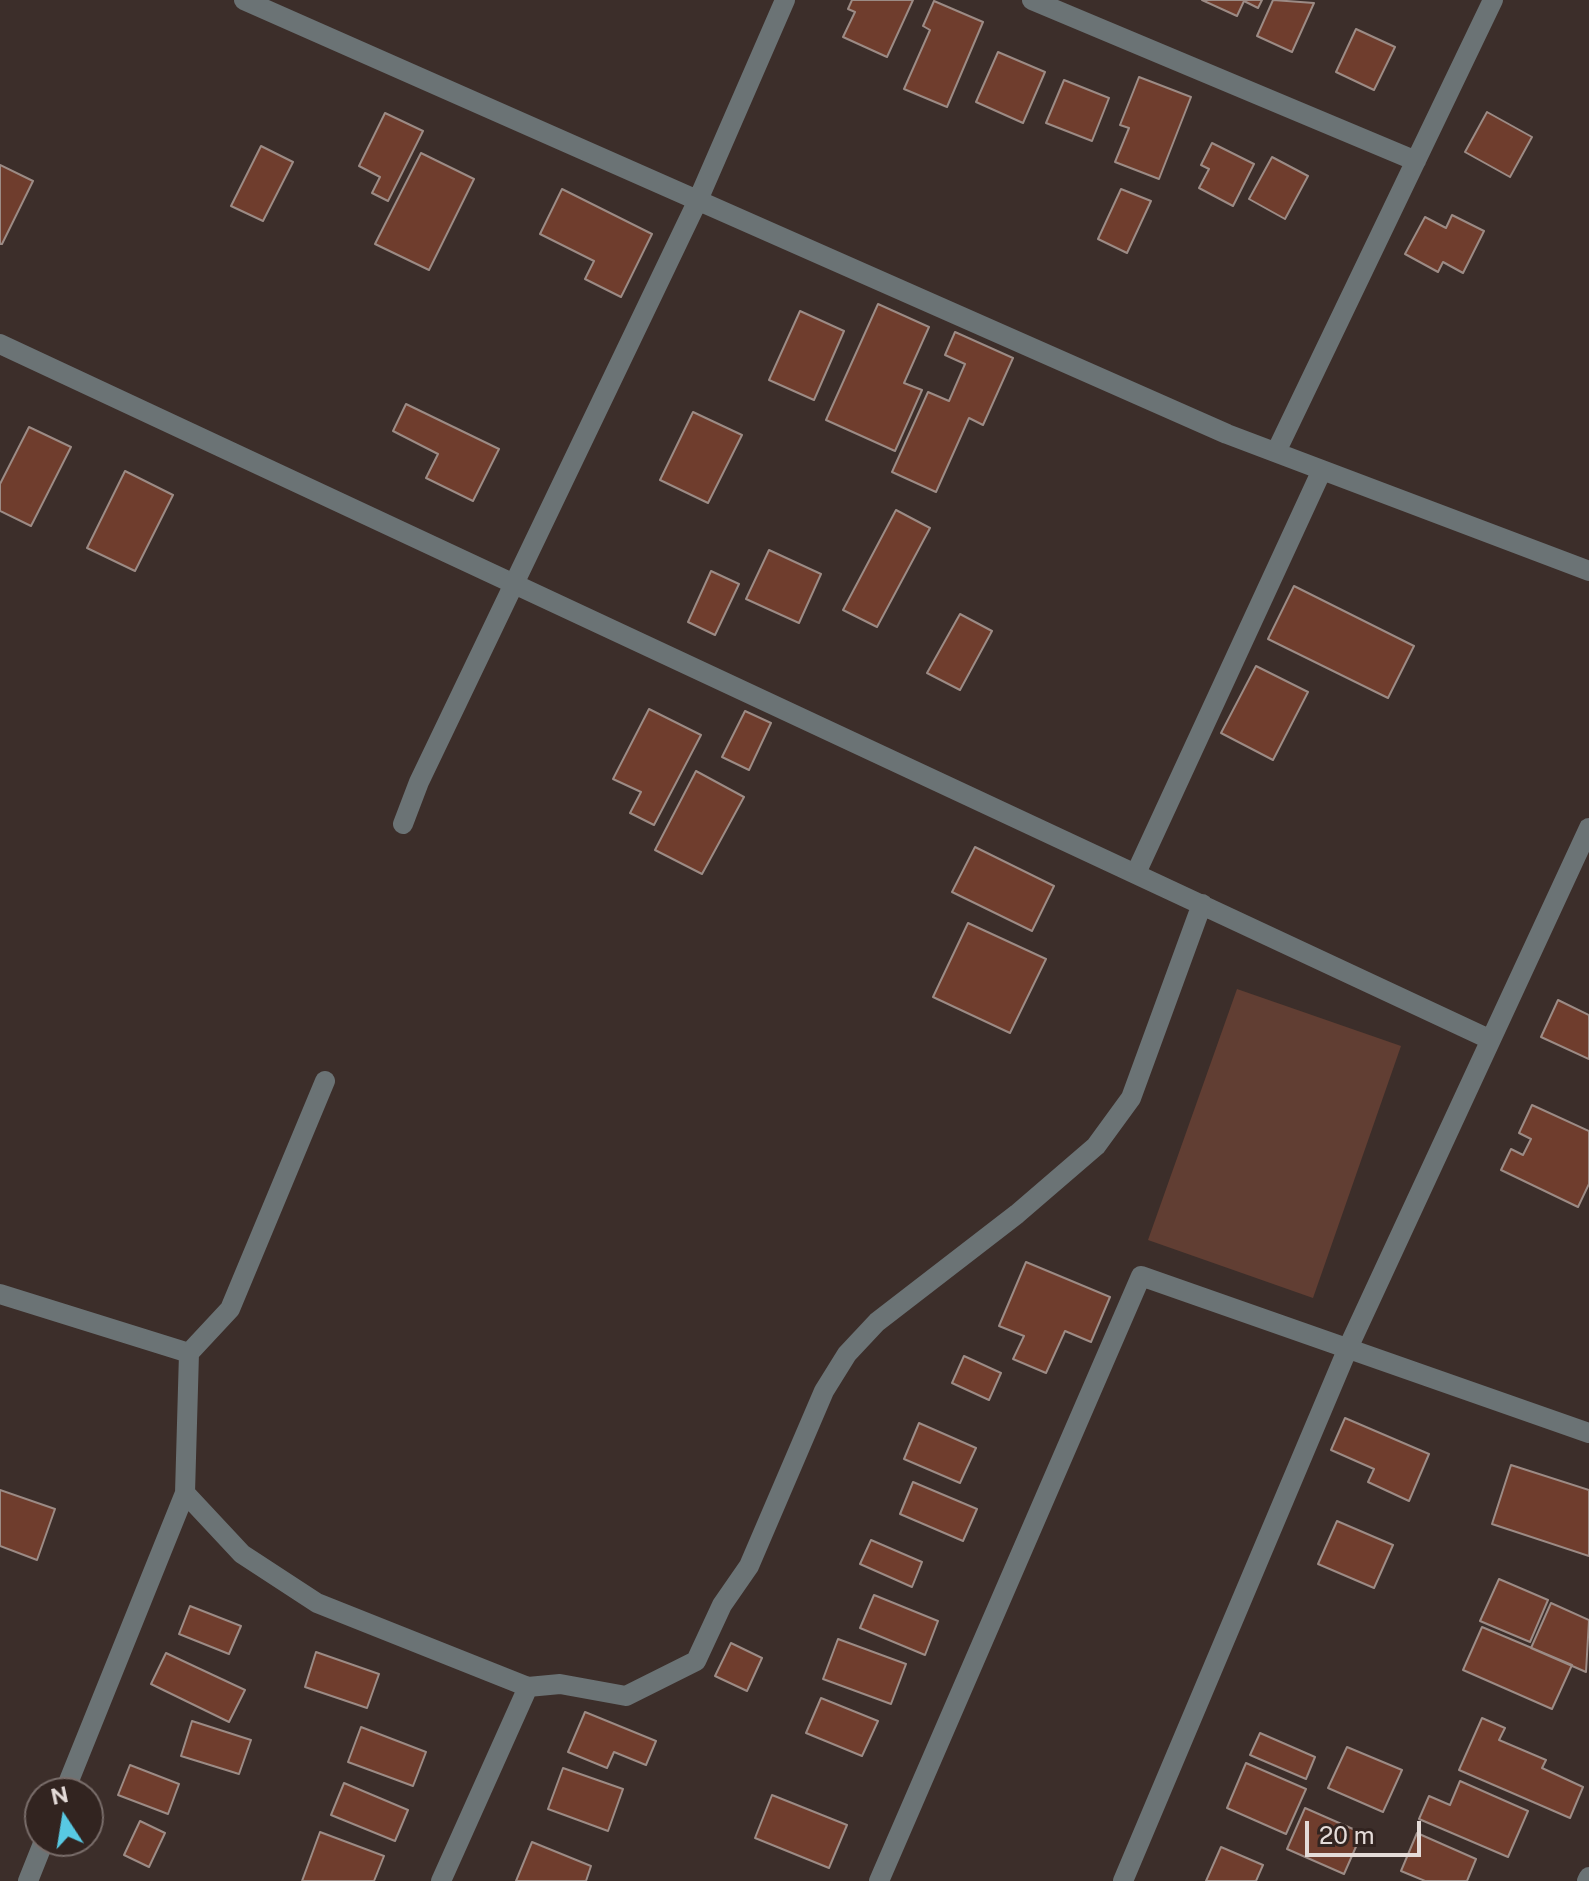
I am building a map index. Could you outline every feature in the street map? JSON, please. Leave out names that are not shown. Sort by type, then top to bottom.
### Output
[{"type":"street","points":[[244,0],[1276,452],[1589,571]]},
{"type":"street","points":[[403,824],[419,782],[698,200],[785,0]]},
{"type":"street","points":[[1032,0],[1416,161]]},
{"type":"street","points":[[1276,452],[1493,0]]},
{"type":"street","points":[[0,344],[1489,1039]]},
{"type":"street","points":[[1136,873],[1322,470]]},
{"type":"street","points":[[1123,1881],[1348,1348],[1589,828]]},
{"type":"street","points":[[185,1493],[242,1554],[317,1603],[528,1687],[560,1684],[626,1696],[696,1661],[722,1605],[749,1566],[824,1391],[847,1354],[877,1322],[1017,1214],[1096,1146],[1131,1098],[1202,904]]},
{"type":"street","points":[[70,1777],[185,1493],[189,1353],[230,1309],[325,1081]]},
{"type":"street","points":[[879,1881],[1141,1276],[1589,1433]]},
{"type":"street","points":[[0,1294],[189,1353]]},
{"type":"street","points":[[441,1881],[528,1687]]},
{"type":"street","points":[[28,1881],[38,1857]]},
{"type":"shaded area","points":[[1237,989],[1401,1046],[1313,1298],[1148,1240]]},
{"type":"building","points":[[852,0],[913,0],[887,57],[843,37],[855,12],[848,9]]},
{"type":"building","points":[[1202,0],[1262,0],[1258,8],[1244,1],[1237,16]]},
{"type":"building","points":[[1273,0],[1314,3],[1292,52],[1257,36]]},
{"type":"building","points":[[934,1],[983,22],[947,107],[904,89],[930,30],[923,26]]},
{"type":"building","points":[[1356,29],[1395,47],[1374,90],[1336,72]]},
{"type":"building","points":[[998,52],[1045,72],[1023,123],[976,102]]},
{"type":"building","points":[[1139,77],[1191,97],[1159,179],[1115,162],[1129,128],[1120,125]]},
{"type":"building","points":[[1064,80],[1109,98],[1092,141],[1046,123]]},
{"type":"building","points":[[1487,112],[1532,137],[1510,177],[1465,152]]},
{"type":"building","points":[[385,113],[423,131],[388,201],[372,193],[380,177],[359,166]]},
{"type":"building","points":[[1212,143],[1254,164],[1233,206],[1199,188],[1209,169],[1201,165]]},
{"type":"building","points":[[261,146],[293,162],[263,221],[231,206]]},
{"type":"building","points":[[421,153],[474,179],[429,270],[375,244]]},
{"type":"building","points":[[1272,157],[1308,176],[1285,219],[1249,199]]},
{"type":"building","points":[[0,165],[33,181],[2,244],[0,244]]},
{"type":"building","points":[[562,189],[652,234],[621,297],[585,279],[594,261],[540,234]]},
{"type":"building","points":[[1121,189],[1151,201],[1127,253],[1098,239]]},
{"type":"building","points":[[1452,215],[1484,231],[1463,273],[1443,262],[1438,272],[1405,254],[1425,217],[1446,228]]},
{"type":"building","points":[[878,304],[929,327],[904,383],[922,390],[895,451],[826,420]]},
{"type":"building","points":[[800,311],[844,331],[814,400],[769,380]]},
{"type":"building","points":[[955,332],[1013,358],[983,425],[969,418],[936,492],[892,472],[928,392],[949,401],[965,364],[945,355]]},
{"type":"building","points":[[406,404],[499,449],[473,501],[426,478],[438,454],[393,431]]},
{"type":"building","points":[[693,412],[742,435],[708,503],[660,480]]},
{"type":"building","points":[[29,427],[71,447],[31,526],[0,511],[0,484]]},
{"type":"building","points":[[125,471],[173,495],[135,571],[87,548]]},
{"type":"building","points":[[896,510],[930,528],[877,627],[843,610]]},
{"type":"building","points":[[769,550],[821,574],[799,623],[746,599]]},
{"type":"building","points":[[711,571],[739,584],[715,635],[688,622]]},
{"type":"building","points":[[1294,586],[1414,646],[1388,698],[1268,639]]},
{"type":"building","points":[[960,614],[992,631],[960,690],[927,673]]},
{"type":"building","points":[[1256,666],[1308,692],[1273,760],[1221,733]]},
{"type":"building","points":[[649,709],[701,735],[654,825],[630,813],[641,792],[613,779]]},
{"type":"building","points":[[745,711],[771,723],[749,770],[722,757]]},
{"type":"building","points":[[696,771],[744,797],[702,874],[655,850]]},
{"type":"building","points":[[975,847],[1054,886],[1032,931],[952,892]]},
{"type":"building","points":[[968,923],[1046,959],[1010,1033],[933,997]]},
{"type":"building","points":[[1558,1000],[1589,1015],[1589,1059],[1541,1037]]},
{"type":"building","points":[[1532,1105],[1589,1131],[1589,1184],[1578,1207],[1501,1170],[1511,1149],[1523,1155],[1531,1139],[1519,1133]]},
{"type":"building","points":[[1026,1262],[1110,1297],[1091,1342],[1065,1331],[1046,1373],[1013,1359],[1024,1336],[999,1326]]},
{"type":"building","points":[[964,1356],[1001,1373],[989,1400],[952,1383]]},
{"type":"building","points":[[1345,1418],[1429,1454],[1409,1501],[1368,1482],[1374,1469],[1331,1450]]},
{"type":"building","points":[[919,1423],[976,1448],[960,1483],[904,1459]]},
{"type":"building","points":[[1511,1465],[1589,1490],[1589,1556],[1492,1524]]},
{"type":"building","points":[[913,1482],[977,1509],[963,1541],[900,1514]]},
{"type":"building","points":[[0,1490],[55,1509],[37,1560],[0,1546]]},
{"type":"building","points":[[1337,1521],[1393,1545],[1374,1588],[1318,1564]]},
{"type":"building","points":[[871,1540],[922,1562],[912,1587],[860,1564]]},
{"type":"building","points":[[1499,1579],[1548,1600],[1530,1642],[1480,1621]]},
{"type":"building","points":[[874,1595],[938,1621],[925,1655],[860,1628]]},
{"type":"building","points":[[1551,1603],[1589,1620],[1586,1672],[1531,1648]]},
{"type":"building","points":[[190,1606],[241,1626],[229,1654],[179,1634]]},
{"type":"building","points":[[1482,1627],[1572,1665],[1552,1709],[1463,1670]]},
{"type":"building","points":[[838,1639],[906,1664],[891,1704],[823,1679]]},
{"type":"building","points":[[731,1643],[762,1658],[747,1691],[715,1676]]},
{"type":"building","points":[[316,1652],[379,1674],[367,1708],[305,1687]]},
{"type":"building","points":[[166,1653],[245,1690],[229,1722],[151,1684]]},
{"type":"building","points":[[821,1698],[878,1721],[862,1756],[806,1733]]},
{"type":"building","points":[[585,1712],[656,1741],[646,1765],[614,1752],[607,1768],[568,1752]]},
{"type":"building","points":[[1482,1718],[1505,1728],[1499,1740],[1546,1760],[1542,1768],[1583,1787],[1570,1818],[1459,1770]]},
{"type":"building","points":[[192,1721],[251,1740],[239,1774],[181,1756]]},
{"type":"building","points":[[361,1727],[426,1752],[413,1786],[348,1762]]},
{"type":"building","points":[[1260,1733],[1315,1757],[1306,1779],[1250,1755]]},
{"type":"building","points":[[1347,1747],[1402,1770],[1383,1812],[1328,1788]]},
{"type":"building","points":[[1246,1763],[1306,1789],[1286,1834],[1227,1808]]},
{"type":"building","points":[[130,1765],[179,1784],[168,1814],[118,1795]]},
{"type":"building","points":[[563,1768],[623,1789],[608,1831],[548,1809]]},
{"type":"building","points":[[1460,1781],[1528,1811],[1508,1857],[1419,1819],[1429,1796],[1450,1805]]},
{"type":"building","points":[[344,1783],[408,1810],[395,1841],[331,1815]]},
{"type":"building","points":[[772,1795],[847,1825],[829,1868],[755,1838]]},
{"type":"building","points":[[1305,1808],[1362,1833],[1344,1874],[1287,1849]]},
{"type":"building","points":[[140,1821],[165,1833],[149,1867],[124,1855]]},
{"type":"building","points":[[320,1832],[384,1856],[374,1881],[302,1881]]},
{"type":"building","points":[[1417,1833],[1476,1859],[1467,1881],[1425,1881],[1401,1871]]},
{"type":"building","points":[[532,1842],[591,1866],[586,1881],[516,1881]]},
{"type":"building","points":[[1221,1847],[1263,1865],[1256,1881],[1206,1881]]}]
